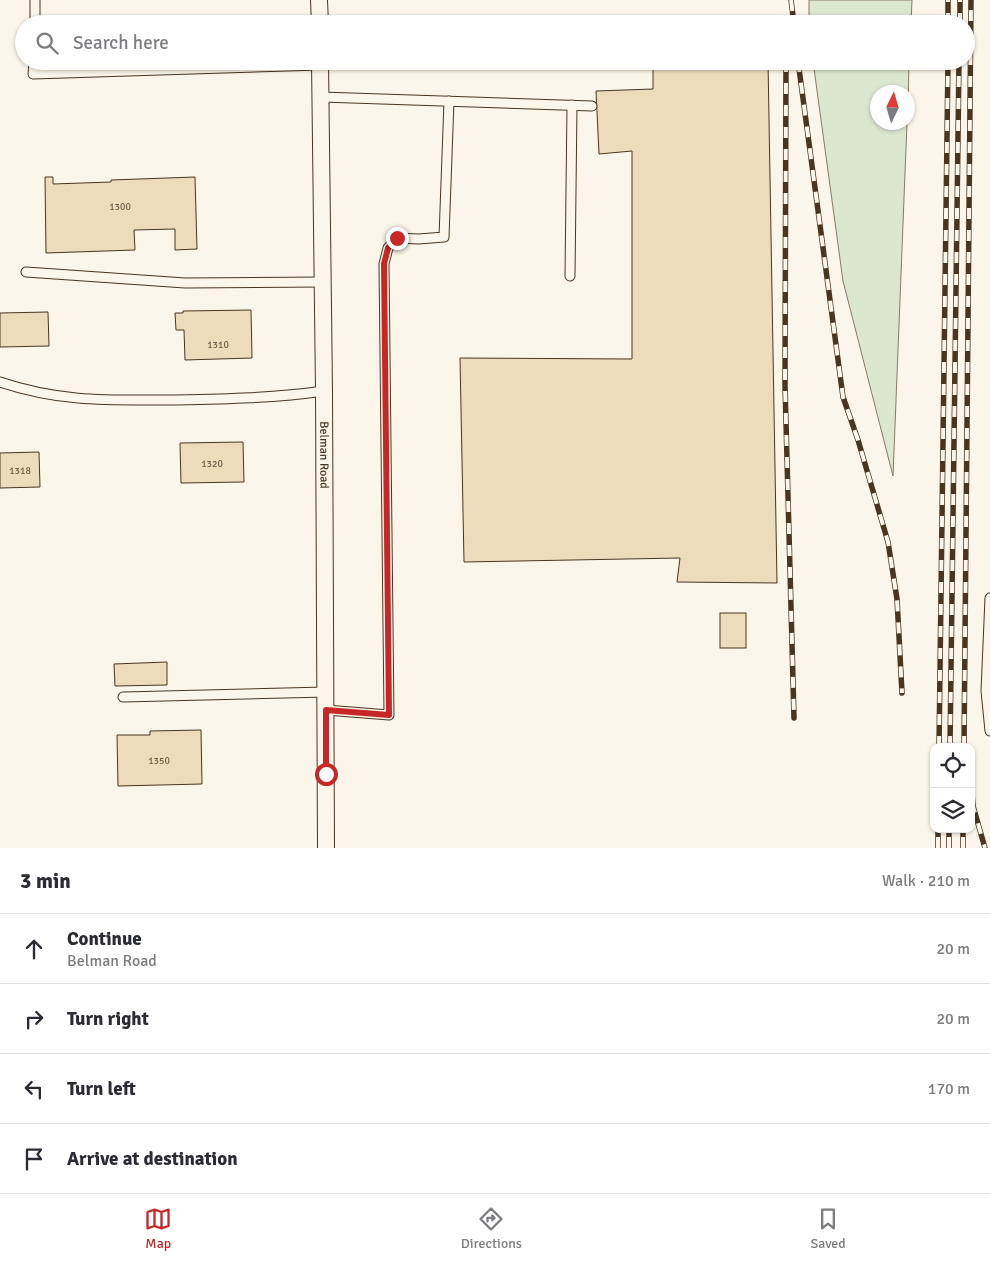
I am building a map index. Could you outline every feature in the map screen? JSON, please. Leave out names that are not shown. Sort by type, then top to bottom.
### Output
[{"type":"street","points":[[319,0],[320,15]]},
{"type":"street","name":"Belman Road","points":[[320,70],[326,848]]},
{"type":"lane","points":[[35,15],[36,0]]},
{"type":"lane","points":[[33,70],[33,74],[137,70]]},
{"type":"lane","points":[[321,97],[592,106]]},
{"type":"lane","points":[[326,710],[389,715],[384,264],[388,248],[397,238],[444,237],[449,101]]},
{"type":"lane","points":[[570,276],[572,105]]},
{"type":"lane","points":[[26,272],[185,283],[323,282]]},
{"type":"lane","points":[[0,382],[26,391],[62,398],[100,400],[288,396],[324,391]]},
{"type":"lane","points":[[990,598],[986,691],[990,730]]},
{"type":"lane","points":[[123,697],[326,692]]},
{"type":"green space","points":[[809,0],[912,0],[911,15],[809,15]]},
{"type":"green space","points":[[814,70],[909,70],[909,85],[870,85],[870,130],[907,130],[893,476],[843,281]]},
{"type":"building","points":[[653,70],[768,70],[777,583],[677,582],[680,558],[464,562],[460,358],[632,359],[632,151],[599,154],[596,91],[653,89]]},
{"type":"building","points":[[45,177],[53,177],[53,184],[195,177],[197,249],[175,250],[175,229],[134,230],[135,250],[46,253]]},
{"type":"building","points":[[251,310],[252,358],[185,360],[184,330],[176,330],[175,313],[183,313],[183,311]]},
{"type":"building","points":[[48,312],[49,346],[0,347],[0,313]]},
{"type":"building","points":[[243,442],[244,482],[181,483],[180,443]]},
{"type":"building","points":[[39,452],[40,487],[0,488],[0,453]]},
{"type":"building","points":[[720,613],[746,613],[746,648],[720,648]]},
{"type":"building","points":[[167,662],[167,685],[115,686],[114,664]]},
{"type":"building","points":[[201,730],[202,784],[118,786],[117,735],[150,735],[150,731]]},
{"type":"railway","points":[[791,0],[793,15]]},
{"type":"railway","points":[[948,0],[948,15]]},
{"type":"railway","points":[[960,0],[960,15]]},
{"type":"railway","points":[[971,0],[971,15]]},
{"type":"railway","points":[[786,70],[785,385],[794,718]]},
{"type":"railway","points":[[799,70],[843,397],[858,440],[888,542],[897,599],[902,693]]},
{"type":"railway","points":[[939,743],[948,70]]},
{"type":"railway","points":[[950,743],[959,70]]},
{"type":"railway","points":[[964,743],[970,70]]},
{"type":"railway","points":[[972,788],[973,806],[985,848]]},
{"type":"railway","points":[[938,833],[938,848]]},
{"type":"railway","points":[[949,833],[949,848]]},
{"type":"railway","points":[[963,833],[963,848]]},
{"type":"route","points":[[326,774],[326,710],[389,715],[384,264],[388,248],[397,238]]}]
